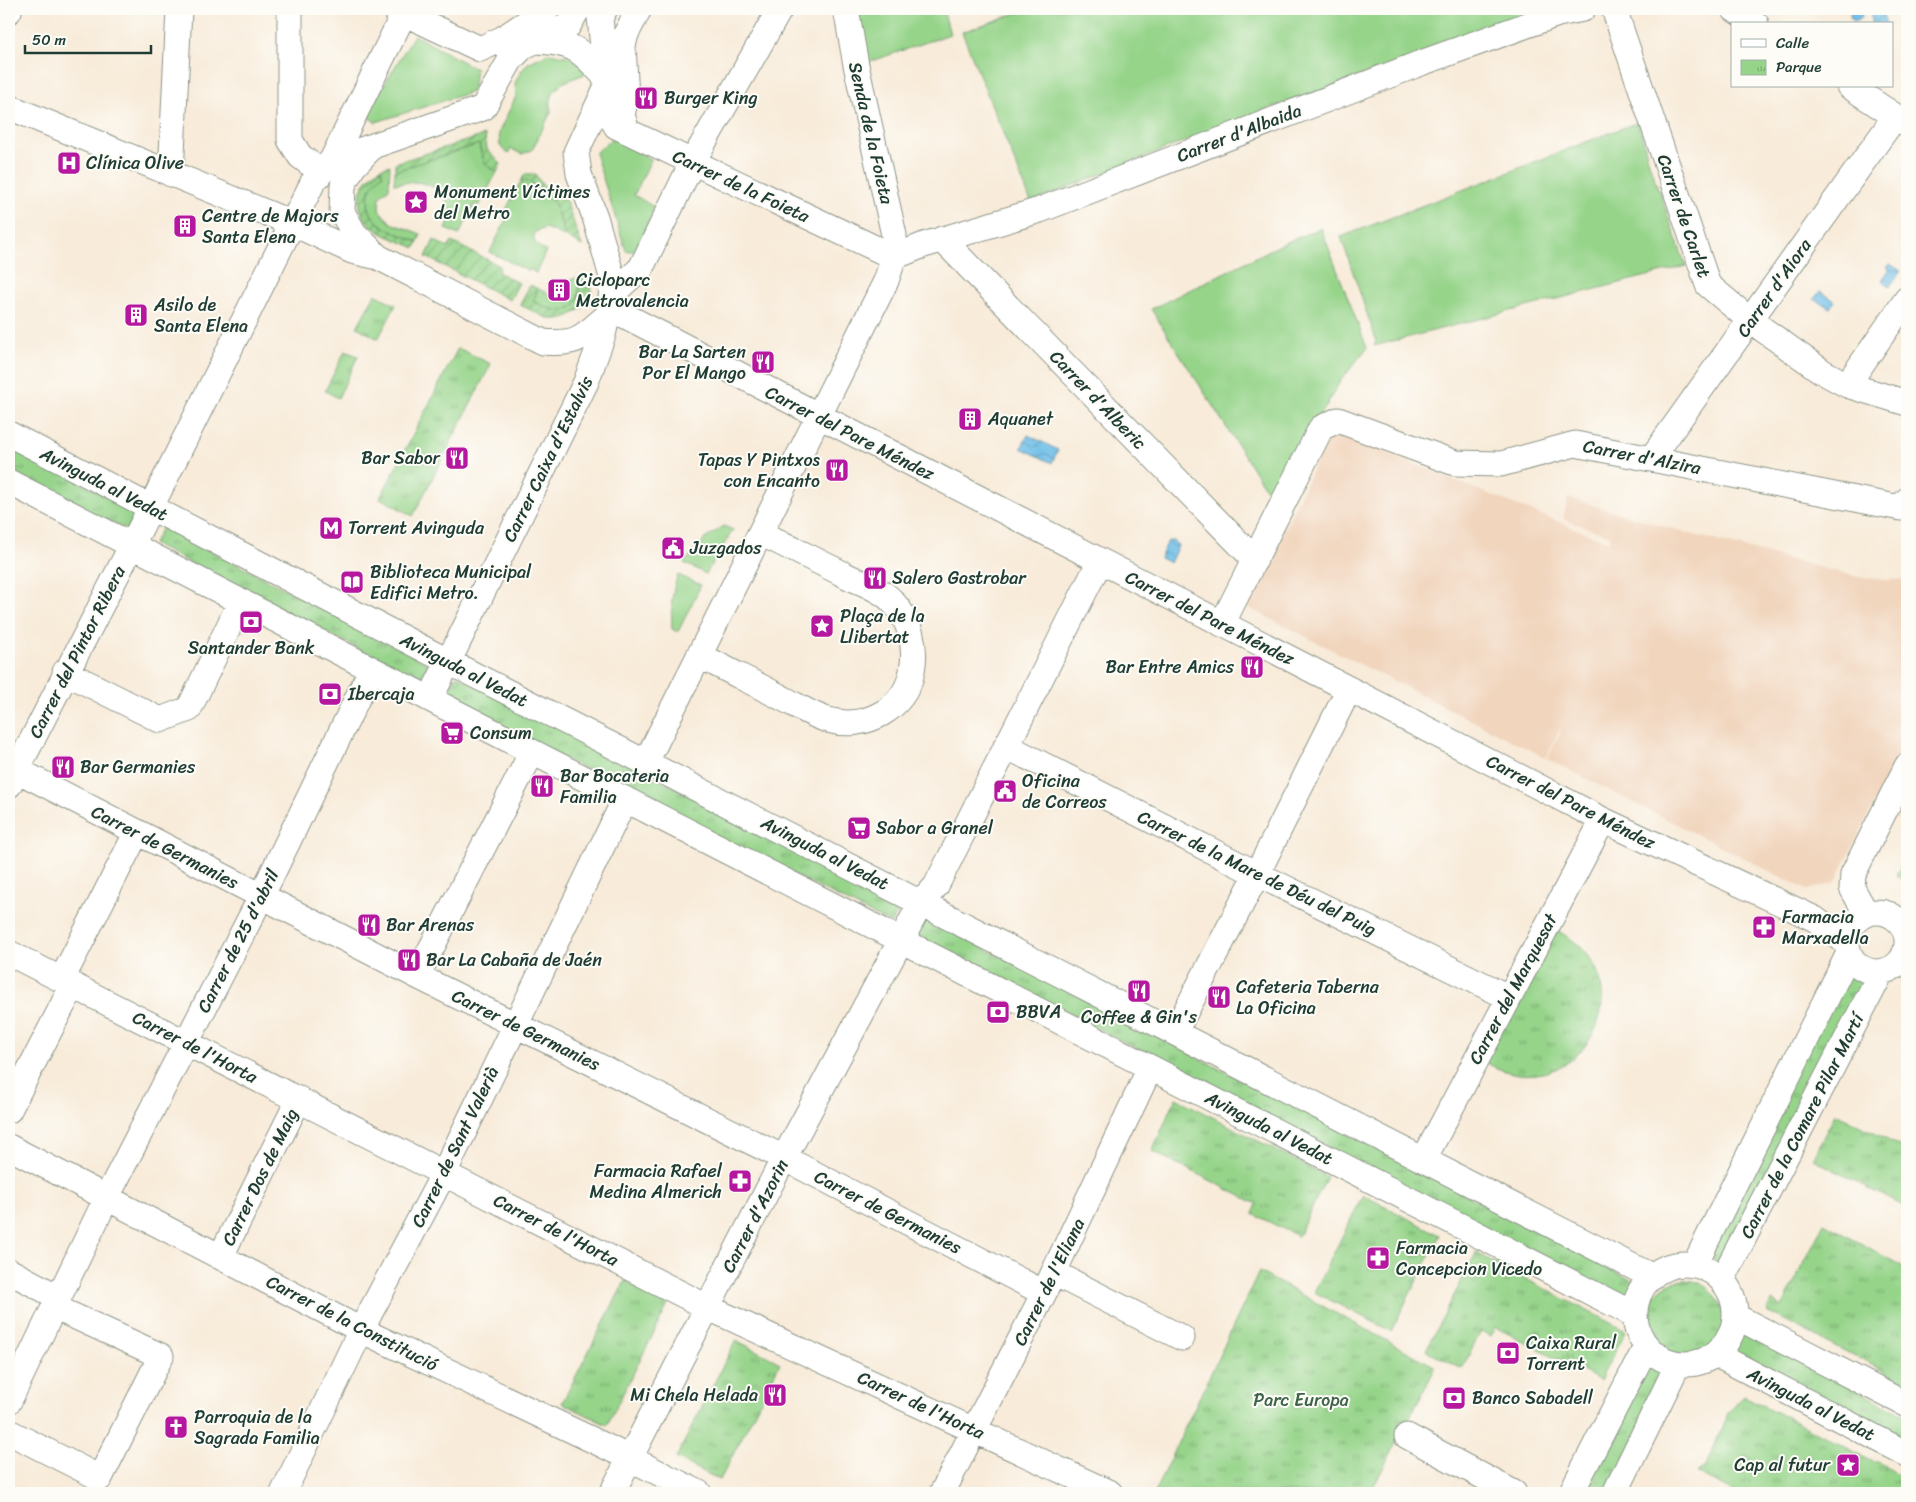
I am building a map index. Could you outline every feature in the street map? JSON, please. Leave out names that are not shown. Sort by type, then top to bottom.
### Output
[{"type":"street","points":[[171,174],[178,9]]},
{"type":"street","points":[[290,9],[290,140],[300,156],[322,172]]},
{"type":"street","points":[[402,10],[480,48],[502,40],[547,9]]},
{"type":"street","points":[[497,84],[497,69],[504,51],[551,21],[557,9]]},
{"type":"street","points":[[267,212],[322,172],[377,143],[451,121],[483,108],[511,59],[524,46],[568,26],[578,9]]},
{"type":"street","points":[[604,82],[600,18],[605,9]]},
{"type":"street","points":[[627,131],[622,115],[626,97],[623,46],[626,34],[639,9]]},
{"type":"street","points":[[11,112],[267,212],[352,251],[378,257],[543,342],[566,344],[585,336],[641,268],[692,163],[780,9]]},
{"type":"street","name":"Senda de la Foieta","points":[[646,762],[886,281],[894,257],[894,235],[857,71],[846,9]]},
{"type":"street","name":"Carrer d'Albaida","points":[[894,257],[942,239],[1040,210],[1421,63],[1558,14],[1583,9]]},
{"type":"street","name":"Carrer de Carlet","points":[[1614,9],[1708,285],[1751,321],[1823,372],[1847,385],[1907,403]]},
{"type":"street","points":[[1734,9],[1753,22]]},
{"type":"street","name":"Carrer del Pintor Ribera","points":[[11,773],[132,546],[402,10]]},
{"type":"street","points":[[534,41],[565,43],[590,60],[604,82]]},
{"type":"street","name":"Carrer Caixa d'Estalvis","points":[[430,700],[591,372],[610,306],[612,277],[598,226],[579,174],[576,152],[604,82],[623,46]]},
{"type":"street","name":"Carrer de la Foieta","points":[[604,82],[616,126],[894,257]]},
{"type":"street","points":[[1852,88],[1901,120]]},
{"type":"street","name":"Carrer d'Aiora","points":[[1651,459],[1901,120]]},
{"type":"street","points":[[377,143],[353,167],[343,185],[342,212],[354,233],[378,257]]},
{"type":"street","name":"Carrer d'Alberic","points":[[942,239],[1255,560]]},
{"type":"street","points":[[1847,385],[1907,299]]},
{"type":"street","name":"Carrer del Pare Méndez","points":[[610,306],[818,417],[1603,820],[1815,920],[1854,933]]},
{"type":"street","name":"Carrer d'Alzira","points":[[1255,560],[1321,428],[1338,420],[1455,463],[1501,464],[1574,444],[1901,508],[1907,500]]},
{"type":"street","name":"Avinguda al Vedat","points":[[9,434],[278,572],[448,663],[646,762],[1651,1276]]},
{"type":"street","name":"Avinguda al Vedat","points":[[9,482],[371,670],[1635,1315]]},
{"type":"street","points":[[699,655],[830,721],[855,722],[870,720],[883,714],[904,693],[911,679],[914,658],[912,635],[904,617],[891,600],[869,586],[761,533]]},
{"type":"street","points":[[1222,624],[1255,560]]},
{"type":"street","points":[[902,940],[921,903],[936,886],[1100,561]]},
{"type":"street","points":[[65,672],[160,720],[188,710],[241,601]]},
{"type":"street","name":"Carrer de 25 d'abril","points":[[11,1391],[107,1197],[261,896],[371,670]]},
{"type":"street","points":[[1175,1032],[1257,874],[1349,689]]},
{"type":"street","name":"Carrer de la Mare de Déu del Puig","points":[[1006,746],[1257,874],[1508,997]]},
{"type":"street","points":[[417,976],[532,752]]},
{"type":"street","points":[[1854,933],[1878,912],[1898,920],[1904,929],[1899,961],[1867,970],[1859,966],[1854,933],[1852,888],[1853,874],[1907,766]]},
{"type":"street","name":"Carrer de Germanies","points":[[11,773],[137,832],[514,1025],[784,1158],[1049,1283],[1182,1338]]},
{"type":"street","name":"Carrer de Sant Valerià","points":[[283,1493],[361,1330],[444,1173],[625,799]]},
{"type":"street","name":"Carrer del Marquesat","points":[[1424,1160],[1508,997],[1603,820]]},
{"type":"street","points":[[9,1110],[137,832]]},
{"type":"street","name":"Carrer de la Comare Pilar Martí","points":[[1695,1264],[1854,933]]},
{"type":"street","name":"Carrer d'Azorin","points":[[612,1493],[709,1308],[784,1158],[902,940]]},
{"type":"street","name":"Carrer de l'Horta","points":[[9,953],[709,1308],[1110,1493]]},
{"type":"street","name":"Carrer de la Comare Pilar Martí","points":[[1722,1280],[1899,961]]},
{"type":"street","name":"Carrer de l'Eliana","points":[[942,1493],[976,1430],[1049,1283],[1150,1068]]},
{"type":"street","name":"Carrer Dos de Maig","points":[[221,1256],[299,1099]]},
{"type":"street","name":"Carrer de la Constitució","points":[[9,1147],[361,1330],[698,1493]]},
{"type":"street","points":[[1695,1264],[1708,1269],[1722,1280],[1733,1298],[1735,1316],[1727,1341],[1715,1354],[1696,1363],[1678,1364],[1660,1358],[1646,1348],[1635,1327],[1635,1315],[1640,1290],[1651,1276],[1670,1265],[1695,1264]]},
{"type":"street","points":[[9,1271],[56,1302],[161,1356],[100,1478],[9,1432]]},
{"type":"street","points":[[1735,1316],[1907,1405]]},
{"type":"street","points":[[1571,1493],[1646,1348]]},
{"type":"street","name":"Avinguda al Vedat","points":[[1715,1354],[1907,1454]]},
{"type":"street","points":[[1615,1493],[1678,1364]]},
{"type":"street","points":[[1407,1436],[1514,1493]]},
{"type":"shaded area","points":[[1331,431],[1609,542],[1610,536],[1563,519],[1568,498],[1694,535],[1858,577],[1885,580],[1907,579],[1907,738],[1835,883],[1807,890],[1547,759],[1560,733],[1561,726],[1546,758],[1247,607]]},
{"type":"green space","points":[[855,9],[943,9],[950,34],[866,63]]},
{"type":"green space","points":[[1028,9],[1548,9],[1251,115],[1031,202],[962,32]]},
{"type":"green space","points":[[414,35],[476,69],[472,92],[376,122],[369,118],[371,107]]},
{"type":"green space","points":[[549,53],[571,57],[587,73],[562,83],[553,93],[550,104],[551,112],[532,150],[522,154],[511,149],[508,154],[500,146],[499,132],[516,96],[515,83],[528,63]]},
{"type":"green space","points":[[1638,122],[1650,166],[1686,266],[1374,346],[1376,340],[1341,237]]},
{"type":"green space","points":[[485,135],[487,149],[501,164],[497,172],[485,164],[479,144],[395,171],[395,163]]},
{"type":"green space","points":[[614,137],[651,160],[634,195],[654,207],[637,251],[626,251],[595,153]]},
{"type":"green space","points":[[479,144],[484,161],[497,172],[479,206],[475,204],[459,235],[446,229],[450,214],[449,207],[442,194],[436,189],[419,182],[394,184],[395,171]]},
{"type":"green space","points":[[390,165],[389,188],[380,196],[379,210],[391,223],[421,234],[418,242],[386,228],[374,218],[370,211],[368,202],[370,190],[382,175],[381,168]]},
{"type":"green space","points":[[381,168],[382,175],[369,193],[369,210],[373,217],[386,228],[418,242],[415,248],[379,232],[367,222],[362,214],[360,197],[362,189],[366,181]]},
{"type":"green space","points":[[525,174],[535,174],[544,187],[566,201],[582,246],[566,237],[554,202],[531,182],[521,181]]},
{"type":"green space","points":[[521,181],[531,182],[534,188],[554,202],[566,237],[546,228],[535,232],[534,239],[536,244],[546,251],[536,273],[529,269],[528,271],[490,252],[506,220],[502,217]]},
{"type":"green space","points":[[1321,228],[1367,348],[1341,380],[1272,499],[1151,309],[1282,244]]},
{"type":"green space","points":[[434,240],[448,248],[452,242],[500,266],[498,272],[519,283],[510,300],[426,257]]},
{"type":"green space","points":[[586,274],[591,288],[588,301],[580,310],[569,316],[552,319],[520,305],[530,285],[538,289],[533,301],[547,308],[569,309],[579,296],[577,278]]},
{"type":"green space","points":[[577,278],[579,284],[578,296],[573,306],[568,309],[547,308],[533,301],[538,289],[562,299],[572,279]]},
{"type":"green space","points":[[375,294],[396,305],[378,339],[357,327]]},
{"type":"green space","points":[[458,348],[491,364],[413,516],[380,498]]},
{"type":"green space","points":[[345,351],[358,356],[338,398],[325,391]]},
{"type":"green space","points":[[9,445],[136,512],[128,530],[9,474]]},
{"type":"green space","points":[[163,526],[428,664],[420,680],[153,544]]},
{"type":"green space","points":[[724,526],[733,530],[706,574],[684,563],[706,538]]},
{"type":"green space","points":[[678,575],[701,585],[678,632],[672,629],[672,615],[673,595]]},
{"type":"green space","points":[[456,675],[902,905],[891,924],[445,698]]},
{"type":"green space","points":[[1907,853],[1907,881],[1896,875]]},
{"type":"green space","points":[[923,917],[1642,1285],[1632,1303],[914,934]]},
{"type":"green space","points":[[1547,924],[1574,941],[1587,954],[1598,974],[1602,995],[1600,1016],[1592,1036],[1579,1053],[1562,1066],[1542,1073],[1519,1074],[1507,1072],[1476,1057]]},
{"type":"green space","points":[[1849,953],[1863,966],[1871,970],[1882,971],[1722,1280],[1709,1269],[1695,1264]]},
{"type":"green space","points":[[1176,1098],[1327,1177],[1298,1236],[1253,1214],[1257,1204],[1152,1151]]},
{"type":"green space","points":[[1835,1113],[1907,1150],[1907,1208],[1813,1159]]},
{"type":"green space","points":[[1363,1195],[1440,1235],[1391,1331],[1314,1292]]},
{"type":"green space","points":[[1824,1223],[1907,1269],[1907,1383],[1767,1311],[1772,1301],[1782,1307]]},
{"type":"green space","points":[[1476,1253],[1626,1331],[1600,1380],[1495,1327],[1490,1336],[1481,1331],[1462,1369],[1426,1350]]},
{"type":"green space","name":"Parc Europa","points":[[1259,1272],[1436,1367],[1370,1493],[1154,1493]]},
{"type":"green space","points":[[1685,1280],[1699,1283],[1712,1291],[1720,1304],[1723,1318],[1720,1332],[1712,1345],[1699,1353],[1685,1356],[1671,1353],[1658,1345],[1650,1332],[1647,1318],[1650,1304],[1658,1291],[1671,1283]]},
{"type":"green space","points":[[625,1281],[669,1303],[607,1425],[562,1403]]},
{"type":"green space","points":[[1740,1331],[1907,1416],[1907,1447],[1728,1353]]},
{"type":"green space","points":[[736,1340],[780,1363],[720,1480],[676,1458]]},
{"type":"green space","points":[[1646,1347],[1660,1359],[1678,1364],[1614,1493],[1572,1493]]},
{"type":"green space","points":[[1744,1396],[1907,1478],[1907,1493],[1736,1493],[1696,1473],[1706,1466],[1728,1413]]},
{"type":"water","points":[[1854,9],[1858,9],[1862,15],[1858,21],[1854,21],[1850,17],[1850,13]]},
{"type":"water","points":[[1871,9],[1885,9],[1883,14],[1885,22],[1871,22]]},
{"type":"water","points":[[1890,264],[1901,271],[1890,286],[1882,280],[1889,270],[1887,267]]},
{"type":"water","points":[[1820,291],[1835,301],[1830,308],[1814,299]]},
{"type":"water","points":[[1028,435],[1058,450],[1052,463],[1021,448]]},
{"type":"water","points":[[1168,541],[1175,541],[1178,546],[1170,563],[1160,558]]},
{"type":"place","name":"Burger King","points":[[646,98]]},
{"type":"place","name":"Clínica Olive","points":[[69,163]]},
{"type":"place","name":"Monument Víctimes del Metro","points":[[416,202]]},
{"type":"place","name":"Centre de Majors Santa Elena","points":[[185,226]]},
{"type":"place","name":"Cicloparc Metrovalencia","points":[[559,290]]},
{"type":"place","name":"Asilo de Santa Elena","points":[[136,315]]},
{"type":"place","name":"Bar La Sarten Por El Mango","points":[[763,362]]},
{"type":"place","name":"Aquanet","points":[[970,419]]},
{"type":"place","name":"Bar Sabor","points":[[457,458]]},
{"type":"place","name":"Tapas Y Pintxos con Encanto","points":[[837,470]]},
{"type":"place","name":"Torrent Avinguda","points":[[331,528]]},
{"type":"place","name":"Juzgados","points":[[673,548]]},
{"type":"place","name":"Salero Gastrobar","points":[[875,578]]},
{"type":"place","name":"Biblioteca Municipal Edifici Metro.","points":[[352,582]]},
{"type":"place","name":"Santander Bank","points":[[251,622]]},
{"type":"place","name":"Plaça de la Llibertat","points":[[822,626]]},
{"type":"place","name":"Bar Entre Amics","points":[[1252,667]]},
{"type":"place","name":"Ibercaja","points":[[330,694]]},
{"type":"place","name":"Consum","points":[[452,733]]},
{"type":"place","name":"Bar Germanies","points":[[63,767]]},
{"type":"place","name":"Bar Bocateria Familia","points":[[542,786]]},
{"type":"place","name":"Oficina de Correos","points":[[1005,791]]},
{"type":"place","name":"Sabor a Granel","points":[[859,828]]},
{"type":"place","name":"Bar Arenas","points":[[369,925]]},
{"type":"place","name":"Farmacia Marxadella","points":[[1764,927]]},
{"type":"place","name":"Bar La Cabaña de Jaén","points":[[409,960]]},
{"type":"place","name":"Coffee & Gin's","points":[[1139,991]]},
{"type":"place","name":"Cafeteria Taberna La Oficina","points":[[1219,997]]},
{"type":"place","name":"BBVA","points":[[998,1012]]},
{"type":"place","name":"Farmacia Rafael Medina Almerich","points":[[740,1181]]},
{"type":"place","name":"Farmacia Concepcion Vicedo","points":[[1378,1258]]},
{"type":"place","name":"Caixa Rural Torrent","points":[[1508,1353]]},
{"type":"place","name":"Mi Chela Helada","points":[[775,1395]]},
{"type":"place","name":"Banco Sabadell","points":[[1454,1398]]},
{"type":"place","name":"Parroquia de la Sagrada Familia","points":[[176,1427]]},
{"type":"place","name":"Cap al futur","points":[[1848,1465]]}]
